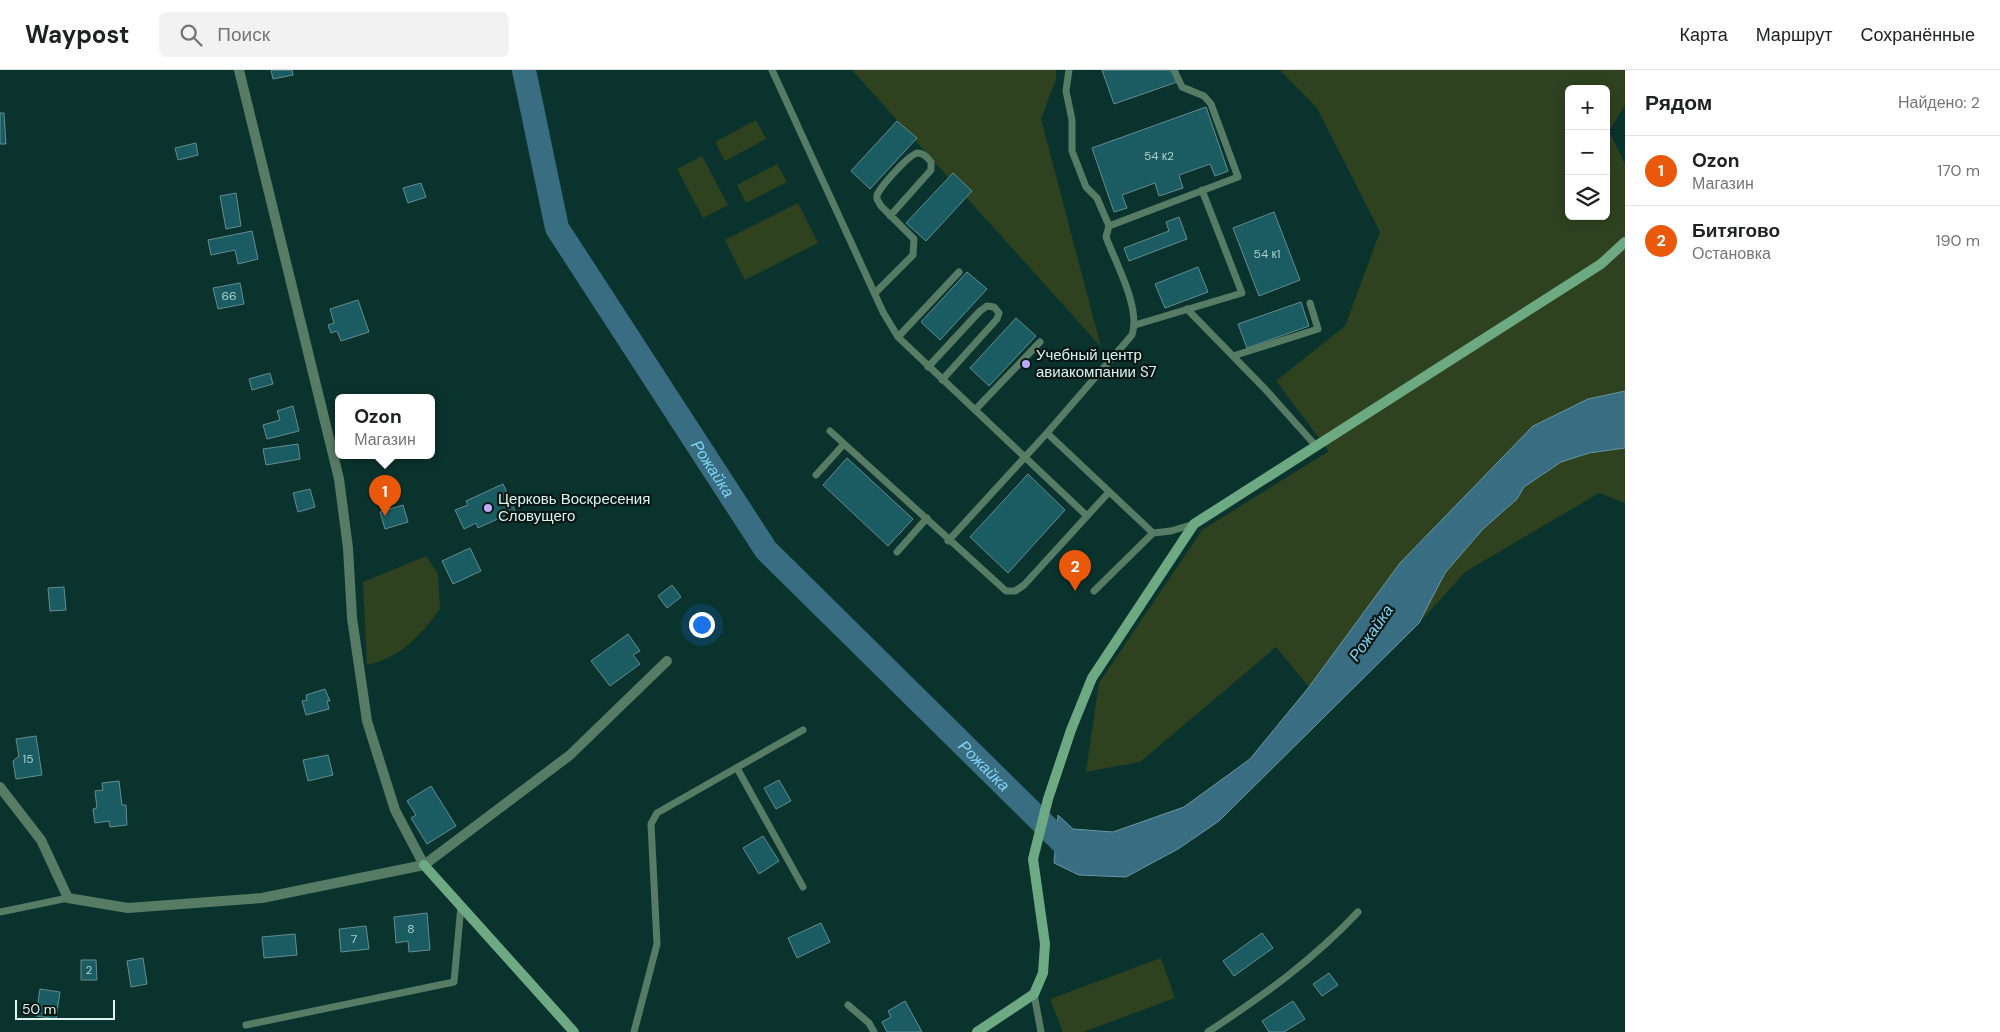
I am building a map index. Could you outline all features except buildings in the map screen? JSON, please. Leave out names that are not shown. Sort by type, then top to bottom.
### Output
[{"type":"street","points":[[239,70],[339,479],[348,548],[352,618],[367,721],[395,810],[424,865],[574,1032]]},
{"type":"street","points":[[977,1032],[1034,994],[1043,973],[1045,944],[1033,859],[1048,800],[1071,730],[1092,678],[1194,524],[1601,264],[1625,242]]},
{"type":"street","points":[[0,787],[41,840],[68,898],[128,908],[262,898],[424,865],[570,755],[667,662]]},
{"type":"lane","points":[[772,70],[875,294],[898,337],[928,367],[1026,456],[1087,516]]},
{"type":"lane","points":[[948,540],[1047,433],[1132,335],[1136,325],[1133,308],[1106,237],[1109,226],[1096,198],[1086,186],[1072,151],[1072,120],[1066,91],[1069,70]]},
{"type":"lane","points":[[1109,226],[1238,177],[1212,104],[1204,96],[1182,87],[1174,70]]},
{"type":"lane","points":[[875,294],[914,255],[915,250],[914,239],[890,216],[878,203],[879,191],[909,157],[916,153],[923,154],[931,162],[931,170],[890,216]]},
{"type":"lane","points":[[1136,325],[1242,293],[1202,190]]},
{"type":"lane","points":[[898,337],[959,272]]},
{"type":"lane","points":[[1233,356],[1318,330],[1310,303]]},
{"type":"lane","points":[[928,367],[980,311],[987,306],[994,307],[999,312],[997,318],[942,380]]},
{"type":"lane","points":[[1187,309],[1316,446]]},
{"type":"lane","points":[[975,410],[1040,342]]},
{"type":"lane","points":[[830,431],[1006,591],[1015,591],[1024,585],[1109,492]]},
{"type":"lane","points":[[1047,433],[1153,533]]},
{"type":"lane","points":[[816,475],[844,444]]},
{"type":"lane","points":[[897,552],[926,518]]},
{"type":"lane","points":[[1094,592],[1153,533],[1171,531],[1194,524]]},
{"type":"lane","points":[[634,1032],[657,944],[651,824],[656,813],[803,730]]},
{"type":"lane","points":[[737,768],[803,887]]},
{"type":"lane","points":[[0,912],[68,898]]},
{"type":"lane","points":[[246,1025],[454,982],[462,906]]},
{"type":"lane","points":[[1208,1032],[1260,998],[1330,942],[1358,912]]},
{"type":"lane","points":[[1034,994],[1041,1032]]},
{"type":"lane","points":[[848,1005],[869,1023],[874,1032]]},
{"type":"green space","points":[[852,70],[1056,70],[1056,79],[1041,119],[1101,347]]},
{"type":"green space","points":[[1280,70],[1625,70],[1625,105],[1610,129],[1610,85],[1565,85],[1565,220],[1610,220],[1610,133],[1625,164],[1625,391],[1454,509],[1400,563],[1309,687],[1276,647],[1140,762],[1086,772],[1099,683],[1202,530],[1329,451],[1276,381],[1345,326],[1380,232],[1317,108]]},
{"type":"green space","points":[[756,120],[766,139],[725,161],[715,142]]},
{"type":"green space","points":[[702,156],[728,205],[703,218],[677,169]]},
{"type":"green space","points":[[777,164],[787,182],[746,203],[737,185]]},
{"type":"green space","points":[[798,203],[818,243],[745,280],[725,240]]},
{"type":"green space","points":[[1625,448],[1625,503],[1599,493],[1465,572],[1419,623],[1444,573],[1483,529],[1517,499],[1524,487],[1561,462],[1589,453]]},
{"type":"green space","points":[[426,556],[438,574],[440,609],[425,628],[400,651],[379,662],[367,665],[363,582]]},
{"type":"green space","points":[[1161,958],[1175,998],[1083,1032],[1063,1032],[1050,999]]},
{"type":"water","points":[[1625,391],[1625,448],[1589,453],[1561,462],[1524,487],[1517,499],[1483,529],[1445,573],[1419,623],[1219,821],[1178,849],[1126,877],[1079,875],[1054,863],[1058,815],[1073,829],[1113,832],[1184,807],[1250,759],[1309,687],[1400,563],[1533,426],[1588,399]]},
{"type":"waterway","name":"Рожайка","points":[[524,70],[557,228],[766,550],[1068,848],[1083,848]]},
{"type":"place","name":"Учебный центр авиакомпании S7","points":[[1026,364]]},
{"type":"place","name":"Церковь Воскресения Словущего","points":[[488,508]]},
{"type":"place","name":"Ozon","points":[[385,516]]},
{"type":"place","name":"Битягово","points":[[1075,591]]}]
